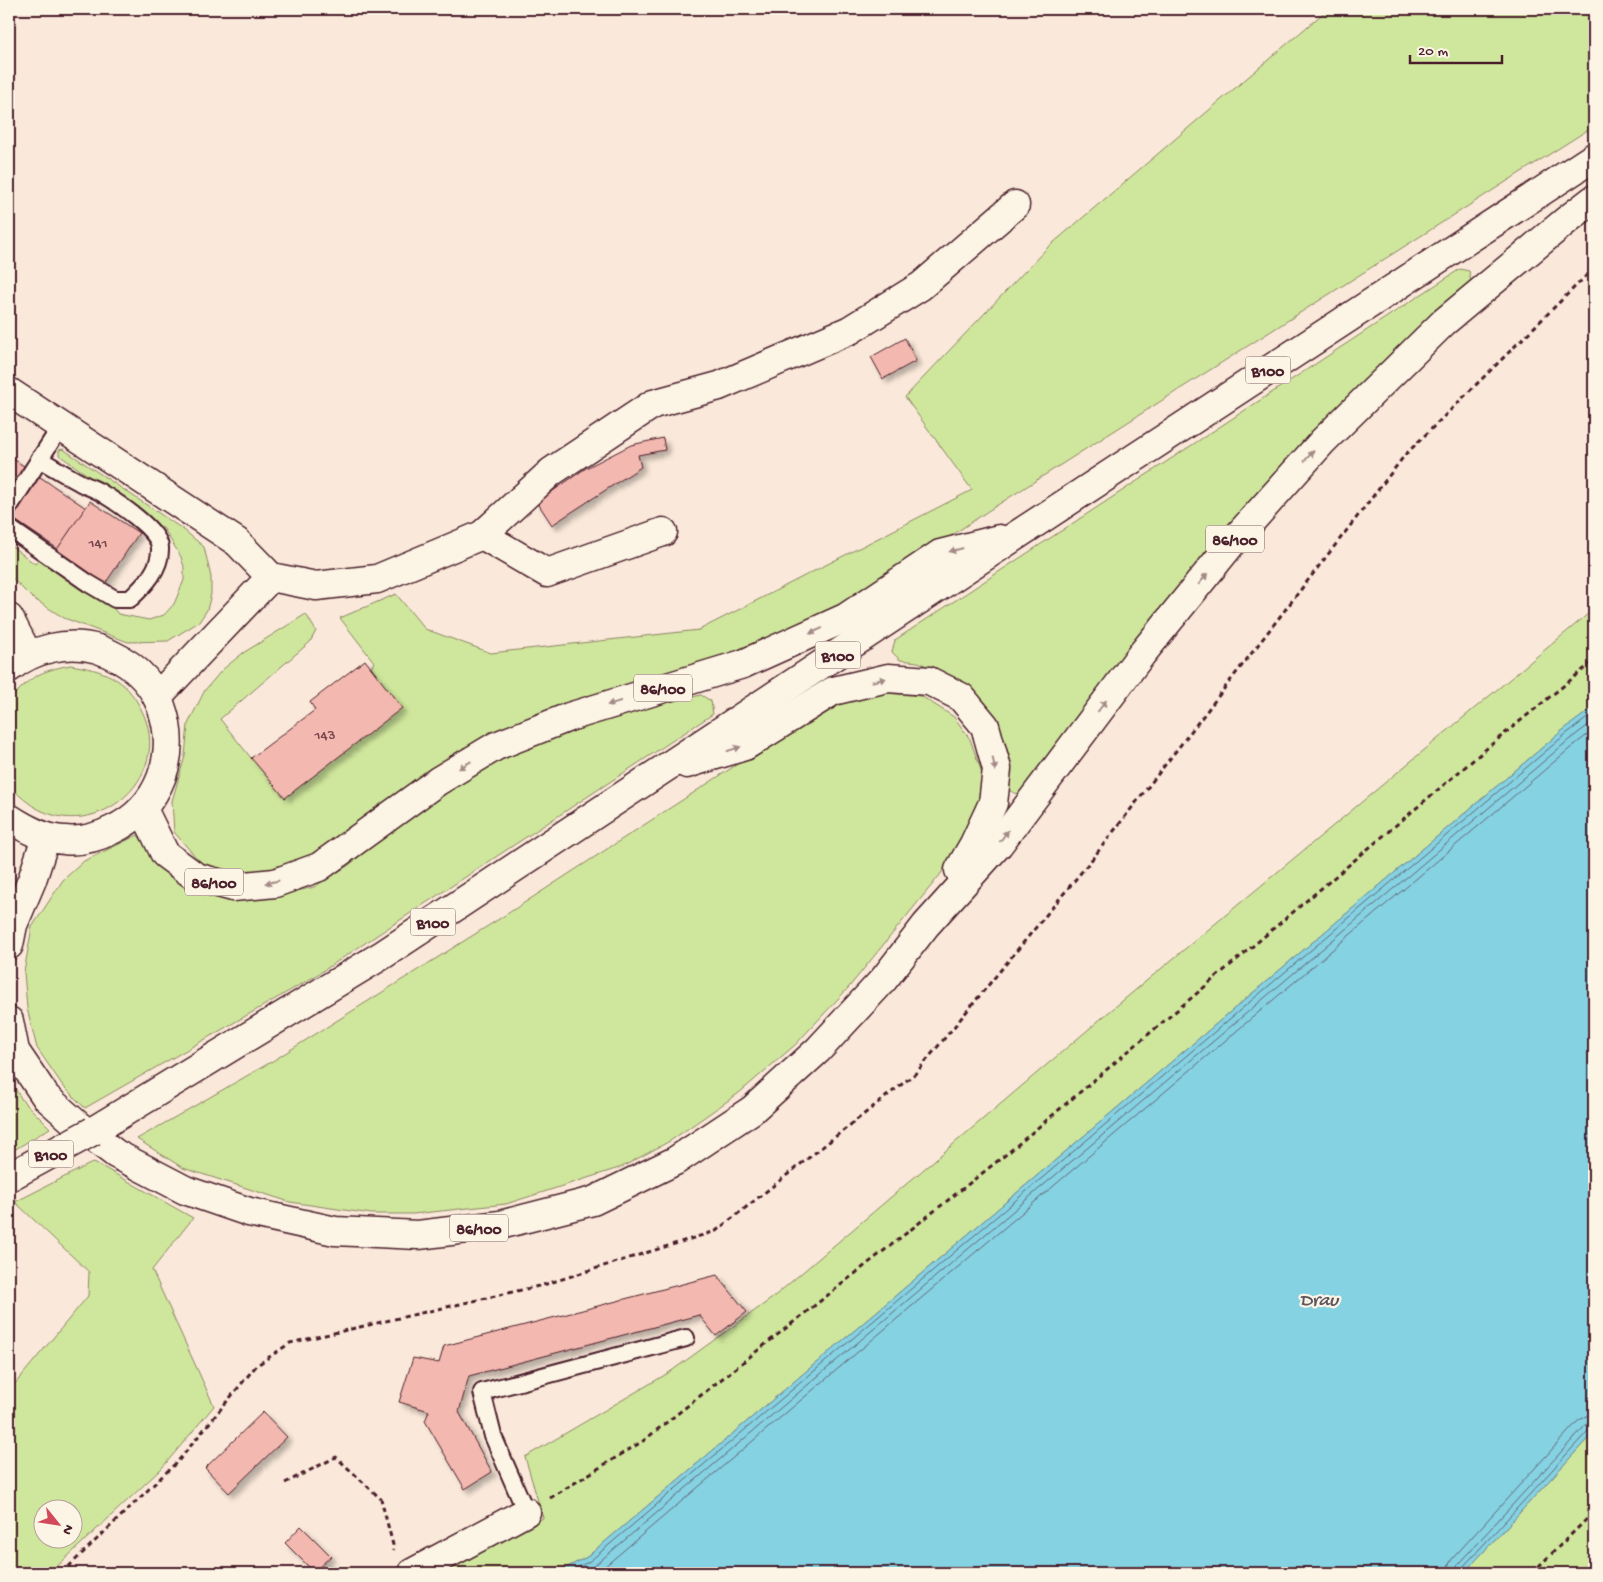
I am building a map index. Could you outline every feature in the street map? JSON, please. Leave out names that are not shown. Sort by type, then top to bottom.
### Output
[{"type":"main road","name":"B100","points":[[9,1177],[93,1131],[384,954],[1020,533],[1594,157]]},
{"type":"main road","name":"86/100","points":[[9,1021],[15,1051],[46,1097],[80,1127],[116,1154],[185,1190],[249,1212],[335,1231],[418,1235],[500,1226],[593,1201],[675,1161],[752,1110],[818,1050],[884,979],[926,925],[998,844],[1141,655],[1236,538],[1323,440],[1444,322],[1594,199]]},
{"type":"main road","points":[[11,398],[61,426],[237,542],[271,577],[316,586],[377,579],[482,535],[551,472],[652,404],[719,386],[850,330],[921,286],[1015,205]]},
{"type":"main road","points":[[482,535],[547,573],[663,532]]},
{"type":"main road","name":"86/100","points":[[143,809],[165,854],[196,877],[232,887],[275,883],[318,867],[438,781],[496,746],[570,717],[743,664],[845,618],[940,554],[1020,533]]},
{"type":"main road","points":[[157,697],[271,577]]},
{"type":"main road","points":[[9,618],[18,661],[59,646],[89,646],[112,654],[132,666],[146,680],[157,697],[166,718],[169,742],[167,761],[157,787],[143,809],[124,825],[102,835],[84,840],[65,840],[46,837],[25,829],[9,818]]},
{"type":"main road","name":"86/100","points":[[654,775],[745,746],[833,691],[888,678],[929,681],[961,697],[985,726],[996,769],[993,803],[974,844],[926,925]]},
{"type":"main road","points":[[10,933],[32,880],[46,837]]},
{"type":"main road","points":[[412,1573],[526,1512]]},
{"type":"lane","points":[[9,506],[61,426]]},
{"type":"lane","points":[[9,528],[88,583],[115,599],[130,600],[144,585],[157,565],[160,547],[157,538],[148,526],[99,492],[40,459]]},
{"type":"lane","points":[[526,1512],[493,1436],[482,1392],[686,1338]]},
{"type":"path","points":[[526,1512],[643,1442],[1009,1152],[1490,746],[1594,661]]},
{"type":"path","points":[[285,1483],[336,1457],[381,1499],[393,1545],[392,1554]]},
{"type":"path","points":[[1532,1573],[1594,1512]]},
{"type":"green space","points":[[1328,9],[1594,9],[1594,126],[988,511],[900,570],[838,607],[750,647],[568,703],[526,720],[307,864],[240,875],[218,872],[200,862],[174,832],[172,801],[185,756],[188,724],[205,690],[222,670],[243,653],[306,614],[316,631],[310,642],[220,719],[251,758],[401,708],[371,668],[374,662],[340,618],[396,594],[425,629],[491,653],[699,630],[972,490],[905,397],[1046,249]]},
{"type":"green space","points":[[1460,269],[1469,271],[1471,283],[1396,349],[1319,428],[1020,794],[1009,790],[1012,763],[997,721],[973,691],[952,677],[918,662],[900,660],[892,652],[895,640]]},
{"type":"green space","points":[[63,449],[184,530],[204,547],[211,577],[211,594],[207,610],[199,622],[168,641],[128,642],[64,618],[31,597],[9,575],[9,544],[35,564],[42,557],[114,609],[118,614],[149,620],[164,615],[174,604],[184,580],[184,567],[181,557],[164,529],[59,455],[59,450]]},
{"type":"green space","points":[[1594,609],[1594,707],[1563,730],[587,1557],[556,1573],[436,1573],[543,1518],[525,1457],[670,1372],[771,1299],[1103,1017]]},
{"type":"green space","points":[[70,665],[93,669],[103,673],[120,682],[128,689],[141,709],[149,735],[148,760],[137,782],[121,800],[100,812],[76,818],[51,814],[26,801],[12,787],[8,775],[9,701],[36,676]]},
{"type":"green space","points":[[886,693],[921,696],[954,717],[970,739],[982,773],[979,801],[973,823],[940,875],[849,987],[795,1045],[739,1093],[670,1141],[622,1167],[506,1204],[413,1214],[372,1214],[290,1202],[183,1168],[137,1139],[271,1062],[507,914],[767,745],[843,702]]},
{"type":"green space","points":[[701,695],[711,701],[713,714],[312,978],[85,1108],[63,1086],[37,1048],[27,1008],[24,972],[32,927],[63,880],[84,861],[138,835],[156,863],[169,876],[191,888],[226,898],[263,899],[314,887],[349,865],[394,826],[475,772],[547,737],[635,710]]},
{"type":"green space","points":[[9,1078],[22,1100],[50,1128],[9,1153]]},
{"type":"green space","points":[[94,1162],[193,1218],[152,1270],[214,1406],[161,1469],[82,1543],[82,1500],[32,1500],[32,1550],[75,1550],[50,1573],[9,1573],[9,1391],[88,1296],[89,1272],[15,1202]]},
{"type":"green space","points":[[1594,1432],[1594,1573],[1464,1573]]},
{"type":"water","name":"Drau","points":[[1594,707],[1594,1432],[1464,1573],[556,1573],[587,1557],[1563,730]]},
{"type":"building","points":[[905,338],[916,361],[883,379],[871,357]]},
{"type":"building","points":[[663,438],[665,450],[638,455],[641,467],[552,525],[537,502],[586,468],[631,445]]},
{"type":"building","points":[[9,456],[86,508],[58,549],[9,516]]},
{"type":"building","points":[[90,501],[139,533],[105,584],[56,551]]},
{"type":"building","points":[[365,660],[402,708],[285,798],[251,758],[315,710],[310,702]]},
{"type":"building","points":[[717,1275],[747,1312],[716,1336],[699,1315],[469,1376],[459,1412],[492,1472],[465,1489],[425,1421],[429,1411],[399,1402],[413,1358],[439,1363],[444,1346]]},
{"type":"building","points":[[263,1412],[287,1437],[229,1493],[205,1468]]},
{"type":"building","points":[[301,1526],[331,1556],[314,1572],[285,1543]]}]
